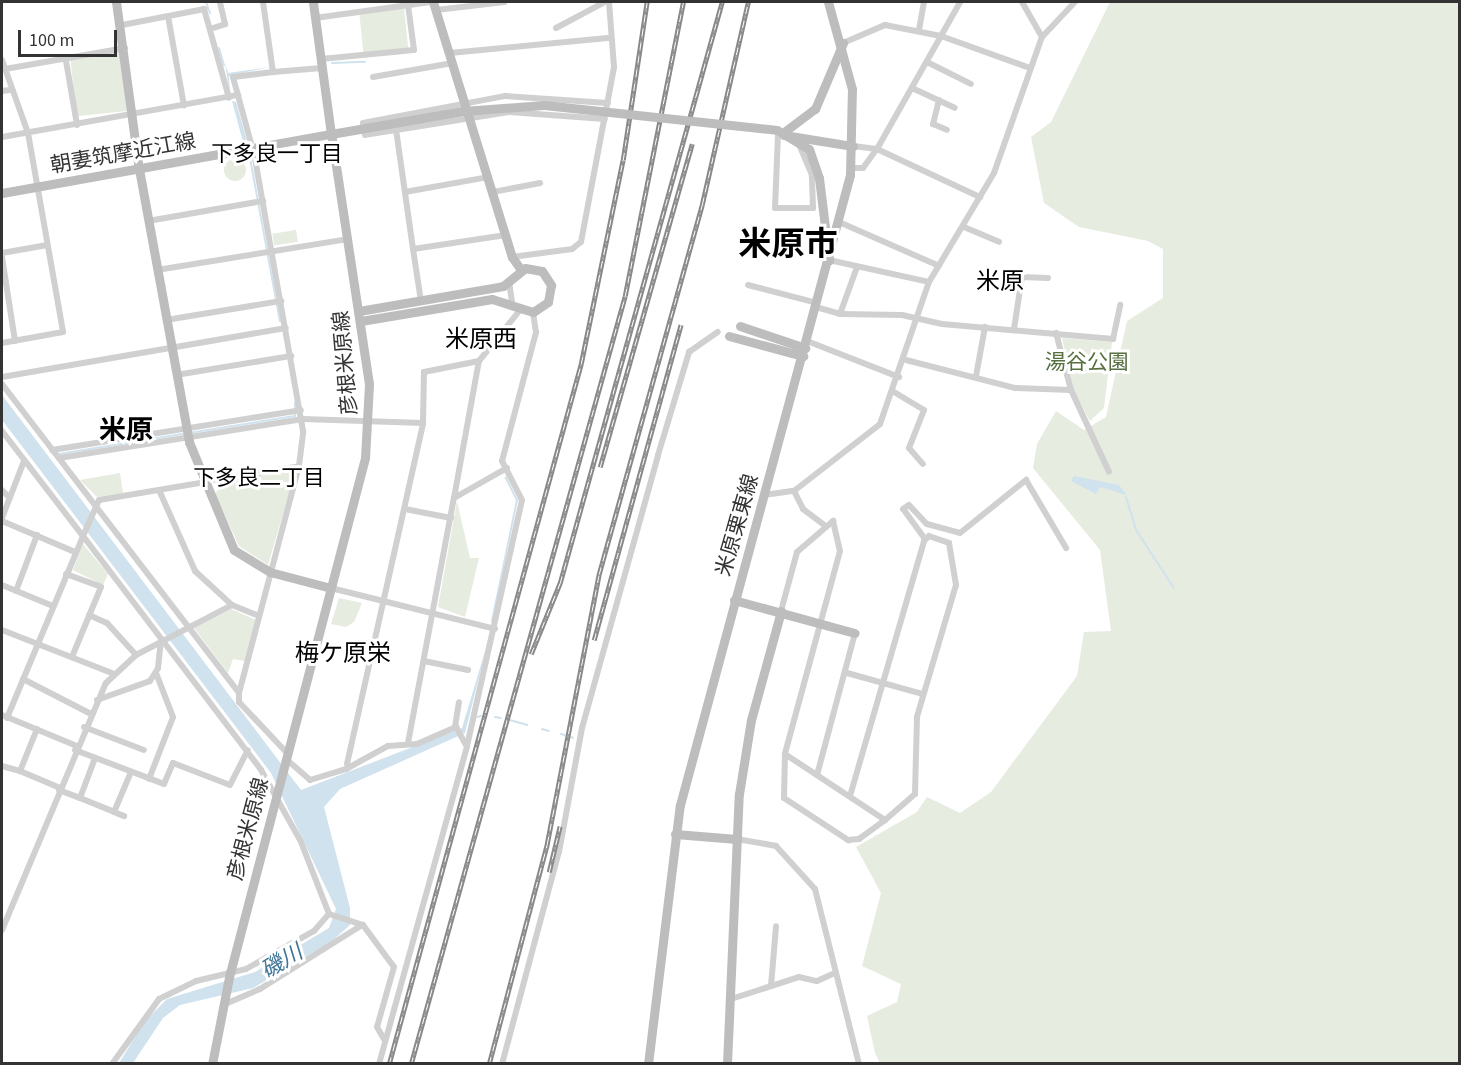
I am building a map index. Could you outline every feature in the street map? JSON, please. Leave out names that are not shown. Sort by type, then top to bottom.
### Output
[{"type":"main road","points":[[116,2],[126,47],[139,169],[186,433],[230,544],[249,564],[331,588]]},
{"type":"main road","points":[[313,2],[331,134],[466,110],[544,105],[785,134],[809,149],[819,178],[829,260]]},
{"type":"main road","name":"米原栗東線","points":[[648,1064],[675,834],[734,600],[805,349],[851,168],[852,89],[843,43],[828,2]]},
{"type":"main road","points":[[434,4],[512,257],[521,270]]},
{"type":"main road","points":[[785,134],[811,114],[826,87],[843,43]]},
{"type":"main road","points":[[740,128],[853,146]]},
{"type":"main road","name":"朝妻筑摩近江線","points":[[2,193],[331,134]]},
{"type":"main road","name":"彦根米原線","points":[[212,1064],[229,975],[331,588],[369,420],[361,321],[331,134]]},
{"type":"main road","points":[[359,311],[509,281],[521,270],[538,269],[550,280],[550,297],[534,312],[520,310],[512,303],[492,299],[361,321]]},
{"type":"main road","points":[[740,326],[805,349]]},
{"type":"main road","points":[[729,336],[805,349]]},
{"type":"main road","points":[[734,600],[855,633]]},
{"type":"main road","points":[[727,1064],[737,839],[747,743],[781,611]]},
{"type":"main road","points":[[675,834],[737,839]]},
{"type":"street","points":[[212,28],[225,24],[220,2]]},
{"type":"street","points":[[263,2],[273,72]]},
{"type":"street","points":[[315,18],[408,5],[505,2]]},
{"type":"street","points":[[512,257],[572,249],[581,242],[605,119],[614,67],[607,2],[556,28]]},
{"type":"street","points":[[919,30],[924,2]]},
{"type":"street","points":[[851,168],[863,168],[877,149],[960,2]]},
{"type":"street","points":[[1022,2],[1042,37]]},
{"type":"street","points":[[764,495],[794,491],[869,437],[894,392],[929,282],[964,227],[1005,144],[1042,37],[1075,2]]},
{"type":"street","points":[[233,97],[233,77],[414,50],[408,5]]},
{"type":"street","points":[[122,25],[204,9],[253,149],[260,202],[288,357],[303,419],[299,466],[238,693]]},
{"type":"street","points":[[168,16],[184,106]]},
{"type":"street","points":[[843,43],[885,25],[941,36],[1030,69]]},
{"type":"street","points":[[450,53],[610,38]]},
{"type":"street","points":[[5,69],[66,61],[126,47]]},
{"type":"street","points":[[2,60],[10,90],[28,133],[63,332],[2,343]]},
{"type":"street","points":[[66,61],[77,125]]},
{"type":"street","points":[[927,62],[971,84]]},
{"type":"street","points":[[373,77],[453,63]]},
{"type":"street","points":[[912,88],[955,108]]},
{"type":"street","points":[[2,91],[10,90]]},
{"type":"street","points":[[361,128],[365,135],[396,130],[505,96],[608,103]]},
{"type":"street","points":[[2,137],[233,97]]},
{"type":"street","points":[[939,100],[933,124],[947,130]]},
{"type":"street","points":[[466,110],[532,111],[605,119]]},
{"type":"street","points":[[396,130],[421,300]]},
{"type":"street","points":[[785,134],[812,175],[814,204],[808,212],[772,206],[785,134]]},
{"type":"street","points":[[853,146],[877,149],[980,197]]},
{"type":"street","points":[[405,192],[488,177]]},
{"type":"street","points":[[493,192],[540,183]]},
{"type":"street","points":[[148,220],[260,202]]},
{"type":"street","points":[[838,222],[939,266]]},
{"type":"street","points":[[964,227],[999,242]]},
{"type":"street","points":[[413,249],[506,235]]},
{"type":"street","points":[[157,270],[348,239]]},
{"type":"street","points":[[15,341],[2,255],[47,245]]},
{"type":"street","points":[[829,260],[929,282]]},
{"type":"street","points":[[840,314],[857,267]]},
{"type":"street","points":[[1014,329],[1022,277],[1048,278]]},
{"type":"street","points":[[509,281],[512,303]]},
{"type":"street","points":[[748,285],[840,314],[918,319],[1113,339],[1120,305]]},
{"type":"street","points":[[166,320],[278,301]]},
{"type":"street","points":[[408,743],[479,361],[520,310]]},
{"type":"street","points":[[379,1064],[467,746],[522,500],[507,468],[502,450],[536,332],[534,312]]},
{"type":"street","points":[[976,376],[985,327]]},
{"type":"street","points":[[2,377],[283,329]]},
{"type":"street","points":[[502,1064],[560,852],[582,728],[689,352],[718,332]]},
{"type":"street","points":[[1056,333],[1071,390],[1109,472]]},
{"type":"street","points":[[805,349],[899,377]]},
{"type":"street","points":[[176,375],[288,357]]},
{"type":"street","points":[[906,360],[945,374],[976,376],[1015,388],[1071,390]]},
{"type":"street","points":[[2,384],[94,508],[238,693],[240,702],[286,757],[310,780],[346,769],[423,423],[424,372],[479,361]]},
{"type":"street","points":[[894,392],[924,410],[909,448],[923,464]]},
{"type":"street","points":[[55,454],[186,433],[301,410]]},
{"type":"street","points":[[55,454],[186,433],[303,419],[423,423]]},
{"type":"street","points":[[2,431],[84,534],[248,750],[301,842],[331,914],[360,924],[394,967],[377,1028],[385,1041]]},
{"type":"street","points":[[24,461],[2,520],[75,552]]},
{"type":"street","points":[[248,750],[230,785],[173,763],[164,784],[95,758],[37,729],[4,717],[38,645],[75,552],[99,500],[299,466]]},
{"type":"street","points":[[454,498],[507,468]]},
{"type":"street","points":[[781,611],[797,552],[824,525],[834,521],[841,546],[785,754],[784,798],[848,840],[858,839],[914,799],[914,748],[922,694],[957,580],[953,544],[925,539],[903,510],[909,505],[927,524],[960,533],[1026,480],[1066,548]]},
{"type":"street","points":[[2,490],[10,498]]},
{"type":"street","points":[[159,490],[189,564],[232,605],[259,616]]},
{"type":"street","points":[[794,491],[803,508],[824,525]]},
{"type":"street","points":[[405,509],[451,518]]},
{"type":"street","points":[[16,591],[36,535]]},
{"type":"street","points":[[850,796],[925,539]]},
{"type":"street","points":[[66,574],[101,587],[72,657]]},
{"type":"street","points":[[2,585],[53,606]]},
{"type":"street","points":[[331,588],[495,629]]},
{"type":"street","points":[[2,930],[84,727],[97,700],[114,674],[136,654],[232,605]]},
{"type":"street","points":[[89,615],[107,623],[136,654]]},
{"type":"street","points":[[2,630],[114,674]]},
{"type":"street","points":[[817,775],[847,673],[855,633]]},
{"type":"street","points":[[149,779],[173,717],[156,673],[163,640]]},
{"type":"street","points":[[424,662],[468,670]]},
{"type":"street","points":[[97,700],[141,687],[156,673]]},
{"type":"street","points":[[847,673],[922,694]]},
{"type":"street","points":[[23,679],[91,714]]},
{"type":"street","points":[[459,702],[457,727],[467,746]]},
{"type":"street","points":[[84,727],[144,750]]},
{"type":"street","points":[[347,764],[457,727]]},
{"type":"street","points":[[20,771],[37,729]]},
{"type":"street","points":[[785,754],[885,820]]},
{"type":"street","points":[[80,798],[95,758]]},
{"type":"street","points":[[2,766],[20,771],[124,816]]},
{"type":"street","points":[[114,812],[131,772]]},
{"type":"street","points":[[737,839],[776,846],[808,879],[859,1064]]},
{"type":"street","points":[[112,1064],[159,999],[196,981],[229,975],[314,931],[331,914]]},
{"type":"street","points":[[223,1003],[260,989],[360,924]]},
{"type":"street","points":[[771,986],[776,926]]},
{"type":"street","points":[[731,999],[771,986],[835,973]]},
{"type":"green space","points":[[1110,2],[1459,2],[1459,1063],[880,1063],[875,1053],[867,1016],[897,1002],[901,984],[862,966],[881,893],[856,847],[917,812],[927,797],[960,813],[991,792],[1077,676],[1084,632],[1111,631],[1100,550],[1033,468],[1037,444],[1056,411],[1084,430],[1106,417],[1127,321],[1163,298],[1163,249],[1148,241],[1079,227],[1044,203],[1031,137],[1051,122]]},
{"type":"green space","points":[[404,8],[408,49],[364,53],[359,13]]},
{"type":"green space","points":[[123,52],[129,111],[76,116],[70,58]]},
{"type":"green space","points":[[235,159],[243,162],[246,170],[243,178],[235,181],[227,178],[224,170],[227,162]]},
{"type":"green space","points":[[296,230],[298,242],[274,246],[272,234]]},
{"type":"green space","name":"湯谷公園","points":[[1062,338],[1112,342],[1104,408],[1090,421],[1074,392]]},
{"type":"green space","points":[[293,471],[295,473],[268,565],[239,546],[215,494],[224,481]]},
{"type":"green space","points":[[120,473],[123,493],[97,497],[80,480]]},
{"type":"green space","points":[[457,501],[470,558],[479,558],[465,617],[438,607]]},
{"type":"green space","points":[[83,544],[108,574],[103,585],[73,570]]},
{"type":"green space","points":[[339,598],[362,603],[354,622],[346,627],[331,624]]},
{"type":"green space","points":[[231,609],[256,620],[245,661],[233,659],[228,673],[194,628]]},
{"type":"water","points":[[225,63],[228,73],[269,67],[229,76],[230,95]]},
{"type":"water","points":[[232,101],[236,102],[247,141],[243,142]]},
{"type":"water","name":"磯川","points":[[2,395],[301,790],[462,728],[489,638],[465,733],[340,789],[324,807],[350,908],[350,925],[332,941],[253,988],[180,1005],[163,1018],[133,1063],[119,1063],[145,1021],[167,999],[255,972],[329,928],[336,909],[271,773],[2,420]]},
{"type":"water","points":[[1074,476],[1119,485],[1127,495],[1100,487],[1096,494],[1071,481]]},
{"type":"waterway","points":[[206,2],[210,13]]},
{"type":"waterway","points":[[219,48],[224,65]]},
{"type":"waterway","points":[[332,63],[365,62]]},
{"type":"waterway","points":[[250,158],[280,321]]},
{"type":"waterway","points":[[189,433],[295,416],[295,403]]},
{"type":"waterway","points":[[59,454],[183,434]]},
{"type":"waterway","points":[[492,621],[517,500],[506,478]]},
{"type":"waterway","points":[[1126,497],[1136,530],[1174,588]]},
{"type":"waterway","points":[[477,717],[481,716]]},
{"type":"waterway","points":[[495,717],[501,718]]},
{"type":"waterway","points":[[510,720],[527,725]]},
{"type":"waterway","points":[[542,729],[549,731]]},
{"type":"waterway","points":[[561,734],[565,735]]},
{"type":"railway","points":[[389,1064],[581,364],[623,160],[647,2]]},
{"type":"railway","points":[[411,1064],[625,296],[683,2]]},
{"type":"railway","points":[[531,654],[560,583],[722,2]]},
{"type":"railway","points":[[489,1064],[547,844],[599,574],[702,205],[748,2]]},
{"type":"railway","points":[[600,467],[692,144]]},
{"type":"railway","points":[[594,640],[681,325]]},
{"type":"railway","points":[[549,872],[560,826]]},
{"type":"district","name":"下多良一丁目","points":[[277,155]]},
{"type":"district","name":"米原市","points":[[788,245]]},
{"type":"district","name":"米原","points":[[1000,282]]},
{"type":"district","name":"米原西","points":[[481,340]]},
{"type":"district","name":"米原","points":[[126,431]]},
{"type":"district","name":"下多良二丁目","points":[[259,479]]},
{"type":"district","name":"梅ケ原栄","points":[[343,654]]}]
